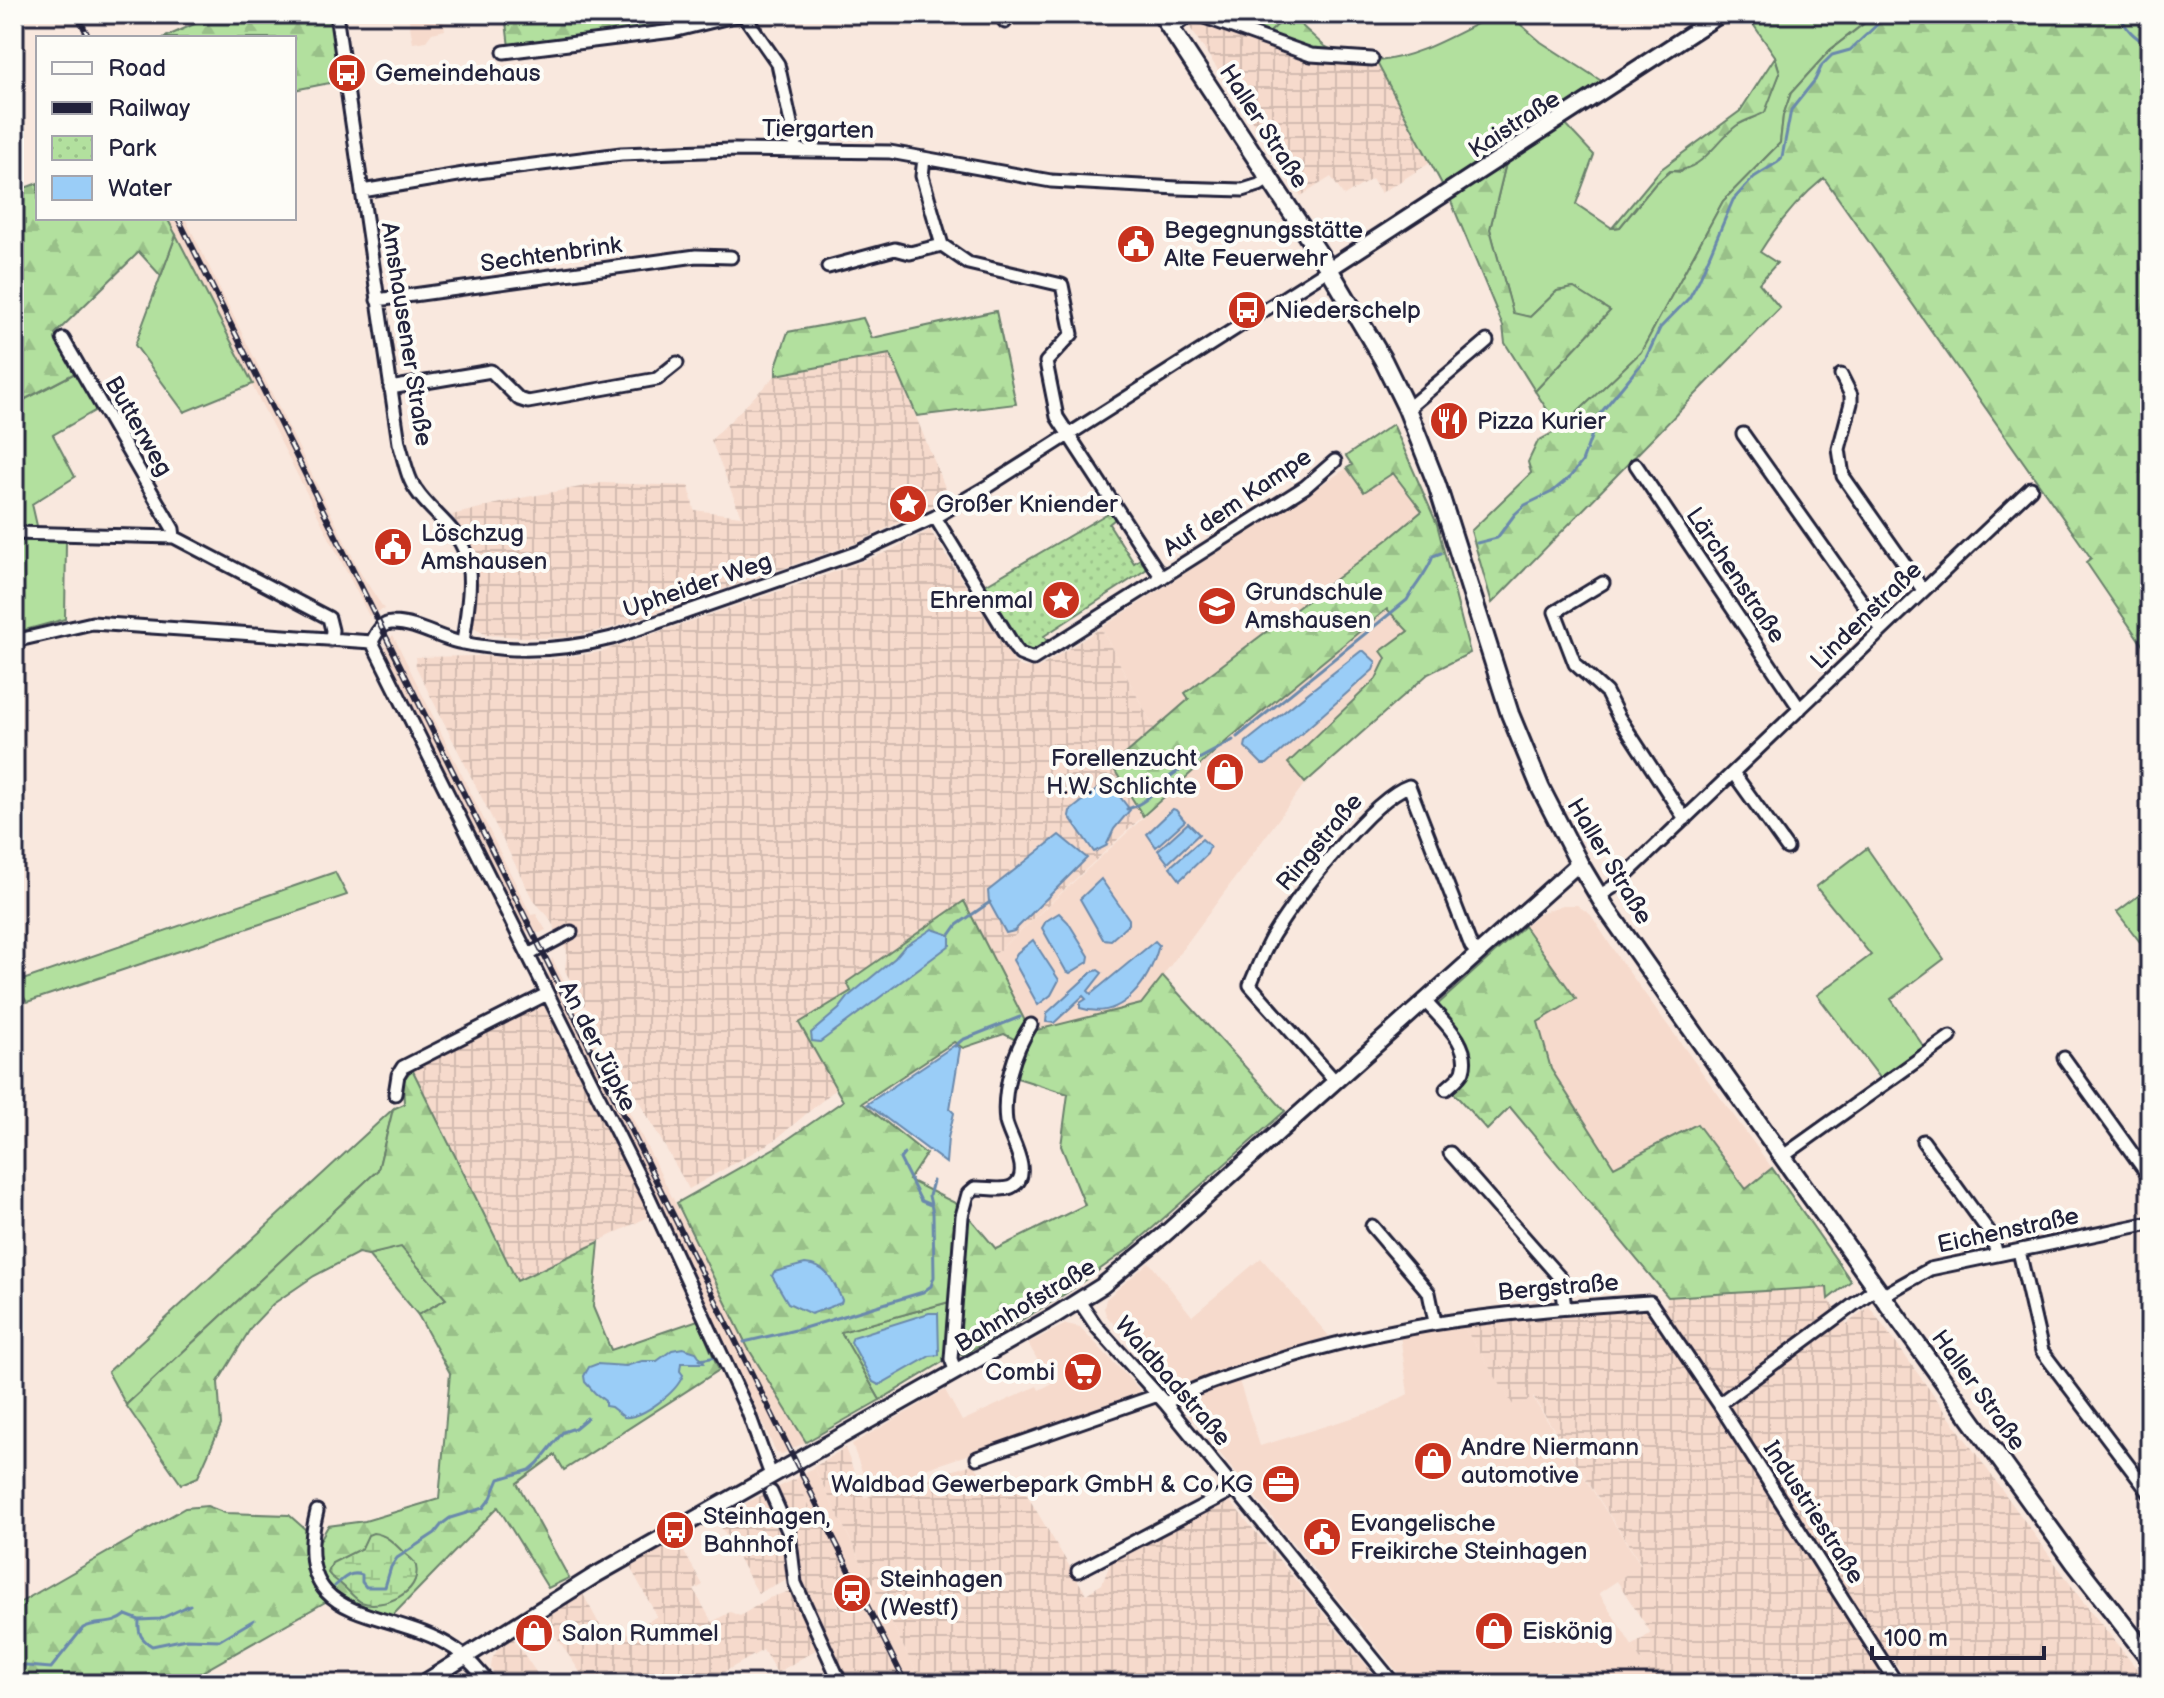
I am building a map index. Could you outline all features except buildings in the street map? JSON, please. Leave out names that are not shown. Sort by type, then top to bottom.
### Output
[{"type":"main road","name":"Haller Straße","points":[[1166,21],[1329,269],[1383,360],[1407,409],[1437,485],[1510,714],[1541,789],[1579,863],[1782,1157],[2075,1563],[2150,1659]]},
{"type":"street","name":"Amshausener Straße","points":[[336,14],[399,443],[413,487],[447,523],[466,555],[468,599],[463,643]]},
{"type":"street","points":[[504,52],[673,31],[742,14],[778,64],[797,150]]},
{"type":"street","name":"Kaistraße","points":[[1329,269],[1721,14]]},
{"type":"street","points":[[1166,21],[1199,15],[1311,55],[1372,59]]},
{"type":"street","name":"Tiergarten","points":[[362,191],[470,173],[621,154],[797,150],[890,152],[1051,181],[1114,185],[1243,190],[1270,178]]},
{"type":"street","points":[[828,267],[895,249],[910,253],[942,245],[922,176],[924,158]]},
{"type":"street","name":"Auf dem Kampe","points":[[942,245],[968,263],[1062,285],[1072,334],[1046,362],[1057,417],[1162,578]]},
{"type":"street","name":"Sechtenbrink","points":[[377,300],[696,256],[731,257]]},
{"type":"street","name":"Upheider Weg","points":[[372,642],[382,627],[394,623],[463,643],[551,650],[578,647],[859,552],[935,517],[1329,269]]},
{"type":"street","name":"Butterweg","points":[[63,339],[173,529],[174,537]]},
{"type":"street","points":[[1407,409],[1487,341]]},
{"type":"street","points":[[390,388],[491,371],[519,399],[528,402],[657,379],[677,363]]},
{"type":"street","points":[[1841,375],[1851,395],[1839,449],[1843,476],[1923,590]]},
{"type":"street","points":[[1743,434],[1882,630]]},
{"type":"street","name":"Auf dem Kampe","points":[[935,517],[1015,648],[1027,658],[1041,657],[1305,487],[1335,461]]},
{"type":"street","name":"Lärchenstraße","points":[[1636,465],[1800,709]]},
{"type":"street","name":"Lindenstraße","points":[[1599,896],[1613,887],[1734,774],[2031,488]]},
{"type":"street","points":[[14,533],[174,537],[329,618],[331,640]]},
{"type":"street","points":[[1603,583],[1555,612],[1575,664],[1606,692],[1618,716],[1685,819]]},
{"type":"street","points":[[14,641],[92,623],[372,642]]},
{"type":"street","name":"An der Jüpke","points":[[372,642],[649,1197],[748,1412],[771,1475]]},
{"type":"street","points":[[1734,774],[1787,848]]},
{"type":"street","name":"Ringstraße","points":[[1335,1081],[1250,985],[1273,936],[1316,876],[1378,805],[1395,791],[1409,786],[1448,891],[1471,946],[1477,953]]},
{"type":"street","name":"Bahnhofstraße","points":[[422,1684],[532,1613],[1079,1301],[1139,1258],[1579,863]]},
{"type":"street","points":[[528,955],[571,932]]},
{"type":"street","points":[[395,1094],[398,1075],[403,1067],[547,994]]},
{"type":"street","points":[[1425,1001],[1460,1043],[1465,1055],[1463,1073],[1446,1089]]},
{"type":"street","points":[[956,1372],[951,1359],[964,1207],[971,1190],[1012,1187],[1019,1179],[1020,1158],[1007,1124],[1006,1102],[1021,1040],[1031,1025]]},
{"type":"street","points":[[1782,1157],[1950,1037]]},
{"type":"street","points":[[2064,1058],[2150,1178]]},
{"type":"street","points":[[1923,1141],[1992,1236],[1997,1255]]},
{"type":"street","points":[[1450,1153],[1561,1279],[1565,1307]]},
{"type":"street","name":"Eichenstraße","points":[[1879,1292],[1922,1272],[2150,1223]]},
{"type":"street","points":[[1372,1226],[1429,1293],[1435,1322]]},
{"type":"street","points":[[2019,1251],[2042,1351],[2150,1494]]},
{"type":"street","points":[[1719,1404],[1879,1292]]},
{"type":"street","name":"Waldbadstraße","points":[[1079,1301],[1096,1326],[1162,1399],[1394,1684]]},
{"type":"street","name":"Bergstraße","points":[[977,1458],[1320,1347],[1435,1322],[1565,1307],[1650,1302],[1719,1404]]},
{"type":"street","name":"Industriestraße","points":[[1719,1404],[1897,1684]]},
{"type":"street","points":[[1078,1571],[1235,1489]]},
{"type":"street","points":[[771,1492],[789,1533],[795,1583],[841,1684]]},
{"type":"street","points":[[317,1511],[312,1566],[321,1587],[351,1610],[437,1640],[465,1657],[490,1684]]},
{"type":"shaded area","points":[[408,14],[442,14],[445,30],[432,33],[426,41],[413,43]]},
{"type":"shaded area","points":[[1192,19],[1201,19],[1308,58],[1376,61],[1430,163],[1381,193],[1372,179],[1344,196],[1331,177],[1301,196],[1187,23]]},
{"type":"shaded area","points":[[168,220],[186,220],[361,574],[384,609],[369,616]]},
{"type":"shaded area","points":[[890,354],[949,497],[859,542],[617,626],[572,637],[542,638],[486,635],[474,627],[472,554],[452,515],[602,483],[689,486],[694,510],[741,516],[711,440],[776,375]]},
{"type":"shaded area","name":"Grundschule Amshausen","points":[[1347,468],[1364,492],[1393,473],[1422,511],[1185,692],[1189,699],[1155,730],[1101,628]]},
{"type":"shaded area","points":[[930,530],[1015,663],[1022,667],[1038,668],[1101,628],[1155,730],[1112,766],[1143,816],[992,957],[964,902],[847,983],[851,990],[799,1024],[836,1089],[775,1140],[689,1189],[565,971],[567,951],[548,916],[533,900],[416,667],[415,657],[480,656],[546,660],[600,652],[826,575],[887,552]]},
{"type":"shaded area","points":[[1387,609],[1408,630],[1386,658],[1376,678],[1289,762],[1305,783],[1142,1004],[1037,1030],[1026,1023],[992,957],[1230,738]]},
{"type":"shaded area","points":[[393,635],[531,915],[536,914],[546,930],[540,933],[525,931],[385,650],[386,642]]},
{"type":"shaded area","points":[[1563,905],[1577,905],[1591,915],[1618,957],[1772,1168],[1747,1190],[1697,1124],[1614,1167],[1551,1069],[1537,1022],[1575,999],[1524,926],[1540,913]]},
{"type":"shaded area","points":[[552,958],[748,1348],[806,1442],[782,1454],[776,1452],[662,1209],[552,990],[548,976]]},
{"type":"shaded area","points":[[543,1003],[650,1216],[518,1281],[412,1069]]},
{"type":"shaded area","points":[[1261,1258],[1329,1336],[1171,1393],[1106,1315],[1106,1299],[1149,1262],[1192,1316]]},
{"type":"shaded area","points":[[1827,1287],[1828,1299],[1847,1324],[1869,1306],[2081,1599],[2149,1684],[1909,1684],[1894,1661],[1858,1684],[1656,1684],[1632,1646],[1651,1633],[1617,1581],[1641,1564],[1533,1397],[1515,1408],[1462,1324],[1580,1311],[1666,1306],[1668,1297]]},
{"type":"shaded area","points":[[1066,1324],[1080,1327],[1140,1390],[1135,1399],[868,1488],[852,1444],[945,1390],[962,1421],[1037,1386],[1039,1390],[1051,1384],[1028,1343]]},
{"type":"shaded area","points":[[1462,1324],[1515,1407],[1532,1397],[1641,1565],[1599,1593],[1656,1684],[1407,1684],[1179,1403],[1238,1378],[1260,1446],[1378,1410],[1408,1394],[1400,1334]]},
{"type":"shaded area","points":[[845,1448],[864,1498],[973,1464],[987,1480],[1012,1470],[1086,1594],[1102,1584],[1112,1559],[1230,1501],[1382,1684],[922,1684],[814,1467]]},
{"type":"shaded area","points":[[814,1467],[922,1684],[902,1684],[814,1506],[809,1508],[795,1479]]},
{"type":"shaded area","points":[[795,1479],[809,1507],[814,1505],[902,1684],[831,1684],[817,1649],[777,1673],[763,1650],[703,1684],[603,1684],[603,1679],[588,1684],[543,1617],[583,1594],[604,1633],[622,1624],[628,1634],[657,1616],[630,1567],[677,1540],[703,1585],[694,1590],[712,1622],[730,1612],[740,1616],[769,1598],[790,1591],[785,1580],[758,1593],[716,1518]]},
{"type":"shaded area","points":[[513,1638],[544,1684],[501,1684],[495,1678],[492,1659],[498,1649]]},
{"type":"green space","points":[[217,14],[329,14],[340,81],[296,90],[296,36],[168,36]]},
{"type":"green space","points":[[505,14],[670,14],[673,25],[509,47]]},
{"type":"green space","points":[[1212,14],[1289,14],[1267,35]]},
{"type":"green space","points":[[1289,14],[1324,46],[1338,53],[1312,51],[1267,35]]},
{"type":"green space","points":[[1746,14],[1879,14],[1830,50],[1791,93],[1783,116],[1780,143],[1723,201],[1641,352],[1560,429],[1535,391],[1610,311],[1573,288],[1557,291],[1530,317],[1513,314],[1490,229],[1506,163],[1565,124],[1594,155],[1576,204],[1612,228],[1620,227],[1655,184],[1670,171],[1681,172],[1735,126],[1764,112],[1780,73],[1775,56]]},
{"type":"green space","points":[[1880,14],[2140,14],[2150,24],[2150,656],[2086,562],[2091,558],[1824,178],[1789,212],[1760,252],[1777,263],[1759,283],[1780,308],[1492,603],[1471,531],[1531,473],[1528,462],[1538,441],[1560,429],[1641,352],[1723,201],[1780,143],[1783,116],[1791,93],[1830,50]]},
{"type":"green space","points":[[1493,16],[1512,17],[1541,42],[1603,82],[1603,86],[1443,186],[1376,61],[1422,50]]},
{"type":"green space","points":[[1775,57],[1780,73],[1765,112],[1736,126],[1691,167],[1670,171],[1655,184],[1620,227],[1612,228],[1660,170],[1740,111]]},
{"type":"green space","points":[[1506,163],[1490,229],[1513,313],[1530,317],[1557,291],[1574,288],[1610,311],[1535,391],[1505,343],[1503,326],[1450,199]]},
{"type":"green space","points":[[36,184],[36,220],[168,220],[176,235],[161,276],[139,252],[55,334],[77,372],[14,405],[14,192]]},
{"type":"green space","points":[[176,235],[253,384],[184,412],[135,345]]},
{"type":"green space","points":[[996,311],[1016,404],[917,416],[890,354],[776,375],[776,366],[788,332],[863,318],[872,338]]},
{"type":"green space","points":[[77,372],[98,409],[53,435],[75,477],[32,504],[38,530],[14,529],[14,405]]},
{"type":"green space","points":[[1393,424],[1437,524],[1470,653],[1428,674],[1305,783],[1288,763],[1376,679],[1386,658],[1381,651],[1408,631],[1387,609],[1230,738],[1143,816],[1112,766],[1189,699],[1185,693],[1422,511],[1393,473],[1364,492],[1347,468],[1352,465],[1346,456]]},
{"type":"green space","points":[[1110,512],[1115,519],[1109,524],[1134,563],[1140,559],[1147,569],[1044,636],[1049,645],[1033,653],[1023,649],[985,585]]},
{"type":"green space","points":[[14,540],[66,541],[65,619],[14,633]]},
{"type":"green space","points":[[1867,848],[1944,959],[1891,999],[1924,1047],[1881,1079],[1817,995],[1871,955],[1816,887]]},
{"type":"green space","points":[[335,872],[347,895],[27,1002],[14,983]]},
{"type":"green space","points":[[2150,887],[2150,955],[2117,912]]},
{"type":"green space","points":[[964,901],[1026,1023],[1037,1030],[1141,1004],[1163,976],[1285,1111],[1130,1248],[1065,1294],[963,1355],[956,1351],[960,1296],[949,1302],[841,1332],[880,1400],[806,1442],[748,1348],[677,1203],[778,1146],[843,1101],[799,1023],[851,991],[847,982]],"holes":[[[1004,1034],[1024,1044],[1014,1077],[1068,1094],[1061,1146],[1085,1205],[996,1249],[959,1205],[909,1180],[926,1154],[862,1103],[954,1042],[963,1048]]]},
{"type":"green space","points":[[1524,926],[1576,999],[1538,1022],[1551,1069],[1614,1167],[1697,1124],[1746,1189],[1772,1168],[1851,1281],[1828,1299],[1827,1287],[1668,1297],[1510,1107],[1487,1130],[1451,1090],[1468,1066],[1470,1055],[1463,1037],[1435,1007]]},
{"type":"green space","points":[[412,1069],[517,1281],[599,1242],[593,1307],[611,1350],[698,1320],[719,1370],[564,1470],[555,1455],[517,1483],[569,1578],[548,1588],[498,1507],[392,1616],[354,1602],[330,1586],[321,1576],[317,1550],[328,1526],[365,1521],[439,1499],[450,1373],[418,1315],[446,1299],[401,1247],[368,1255],[358,1253],[314,1276],[273,1304],[252,1326],[218,1382],[221,1425],[198,1477],[181,1484],[126,1405],[378,1170],[393,1109],[404,1104],[403,1081]]},
{"type":"green space","points":[[393,1109],[378,1170],[126,1405],[108,1372]]},
{"type":"green space","points":[[401,1246],[446,1299],[418,1315],[368,1255]]},
{"type":"green space","points":[[949,1302],[946,1360],[880,1400],[840,1332]]},
{"type":"green space","points":[[207,1506],[225,1513],[289,1515],[306,1530],[313,1576],[327,1601],[181,1684],[14,1684],[14,1606],[185,1508]]},
{"type":"green space","points":[[373,1533],[390,1540],[416,1566],[416,1576],[407,1591],[379,1604],[361,1602],[328,1573],[332,1563],[362,1548],[368,1535]]},
{"type":"water","points":[[1361,651],[1376,662],[1373,670],[1267,764],[1262,764],[1245,747],[1246,742]]},
{"type":"water","points":[[1108,781],[1130,810],[1114,829],[1106,846],[1094,852],[1069,816],[1070,811]]},
{"type":"water","points":[[1173,809],[1185,821],[1156,847],[1147,834]]},
{"type":"water","points":[[1188,823],[1199,834],[1168,863],[1158,850]]},
{"type":"water","points":[[1059,835],[1087,858],[1014,931],[1006,933],[989,902],[988,891]]},
{"type":"water","points":[[1202,839],[1210,846],[1207,854],[1180,880],[1170,867]]},
{"type":"water","points":[[1101,879],[1129,919],[1129,924],[1111,940],[1103,939],[1080,899]]},
{"type":"water","points":[[1059,913],[1089,956],[1088,962],[1070,973],[1042,928],[1046,921]]},
{"type":"water","points":[[932,929],[950,935],[950,945],[820,1042],[812,1041],[811,1033],[850,995],[904,947]]},
{"type":"water","points":[[1033,940],[1059,980],[1051,995],[1038,1005],[1013,960]]},
{"type":"water","points":[[1155,941],[1159,945],[1149,972],[1122,1003],[1095,1011],[1080,1008],[1080,1003],[1086,999],[1083,996],[1054,1023],[1046,1022],[1047,1013],[1092,972],[1098,970],[1102,973],[1088,991],[1091,994]]},
{"type":"water","points":[[955,1045],[960,1048],[950,1109],[954,1113],[946,1163],[867,1104]]},
{"type":"water","points":[[805,1264],[819,1268],[829,1276],[841,1303],[811,1314],[788,1303],[772,1276],[774,1272]]},
{"type":"water","points":[[929,1313],[938,1313],[939,1355],[930,1356],[879,1385],[873,1382],[851,1342],[853,1337]]},
{"type":"water","points":[[683,1348],[696,1352],[704,1363],[681,1363],[683,1375],[674,1389],[640,1414],[624,1417],[605,1406],[605,1401],[585,1382],[584,1376],[589,1367],[597,1364],[626,1366],[657,1361],[672,1350]]},
{"type":"waterway","points":[[1477,543],[1497,538],[1525,505],[1552,492],[1582,462],[1599,415],[1646,358],[1660,328],[1689,298],[1733,200],[1754,177],[1782,157],[1791,110],[1815,80],[1822,65],[1832,55],[1850,50],[1880,22],[1894,14]]},
{"type":"waterway","points":[[2121,14],[2128,29],[2150,47]]},
{"type":"waterway","points":[[2150,56],[2147,60],[2150,61]]},
{"type":"waterway","points":[[1237,737],[1407,600],[1433,556],[1441,553]]},
{"type":"waterway","points":[[1127,809],[1145,800],[1181,769],[1233,740]]},
{"type":"waterway","points":[[950,935],[957,925],[990,902]]},
{"type":"waterway","points":[[955,1046],[962,1040],[1020,1017]]},
{"type":"waterway","points":[[904,1154],[900,1159],[921,1201],[931,1205]]},
{"type":"waterway","points":[[744,1342],[804,1328],[923,1292],[931,1286],[934,1277],[933,1213],[929,1196],[933,1181]]},
{"type":"waterway","points":[[700,1360],[716,1357]]},
{"type":"waterway","points":[[335,1586],[354,1574],[362,1575],[366,1587],[385,1587],[397,1558],[435,1533],[450,1518],[483,1508],[499,1479],[530,1470],[563,1432],[575,1428],[587,1418]]},
{"type":"waterway","points":[[14,1665],[51,1668],[83,1628],[115,1621],[126,1615],[139,1620],[160,1619],[190,1605]]},
{"type":"waterway","points":[[139,1621],[141,1636],[152,1646],[186,1639],[220,1640],[254,1620]]},
{"type":"railway","points":[[77,14],[88,36]]},
{"type":"railway","points":[[179,220],[906,1684]]},
{"type":"place","name":"Gemeindehaus","points":[[347,73]]},
{"type":"place","name":"Begegnungsstätte Alte Feuerwehr","points":[[1136,244]]},
{"type":"place","name":"Niederschelp","points":[[1247,310]]},
{"type":"place","name":"Pizza Kurier","points":[[1449,421]]},
{"type":"place","name":"Großer Kniender","points":[[908,504]]},
{"type":"place","name":"Löschzug Amshausen","points":[[393,547]]},
{"type":"place","name":"Ehrenmal","points":[[1061,600]]},
{"type":"place","name":"Grundschule Amshausen","points":[[1217,606]]},
{"type":"place","name":"Forellenzucht H.W. Schlichte","points":[[1225,772]]},
{"type":"place","name":"Combi","points":[[1083,1372]]},
{"type":"place","name":"Andre Niermann automotive","points":[[1433,1461]]},
{"type":"place","name":"Waldbad Gewerbepark GmbH & Co KG","points":[[1281,1484]]},
{"type":"place","name":"Steinhagen, Bahnhof","points":[[675,1530]]},
{"type":"place","name":"Evangelische Freikirche Steinhagen","points":[[1322,1537]]},
{"type":"place","name":"Steinhagen (Westf)","points":[[852,1593]]},
{"type":"place","name":"Eiskönig","points":[[1494,1631]]},
{"type":"place","name":"Salon Rummel","points":[[534,1633]]}]
